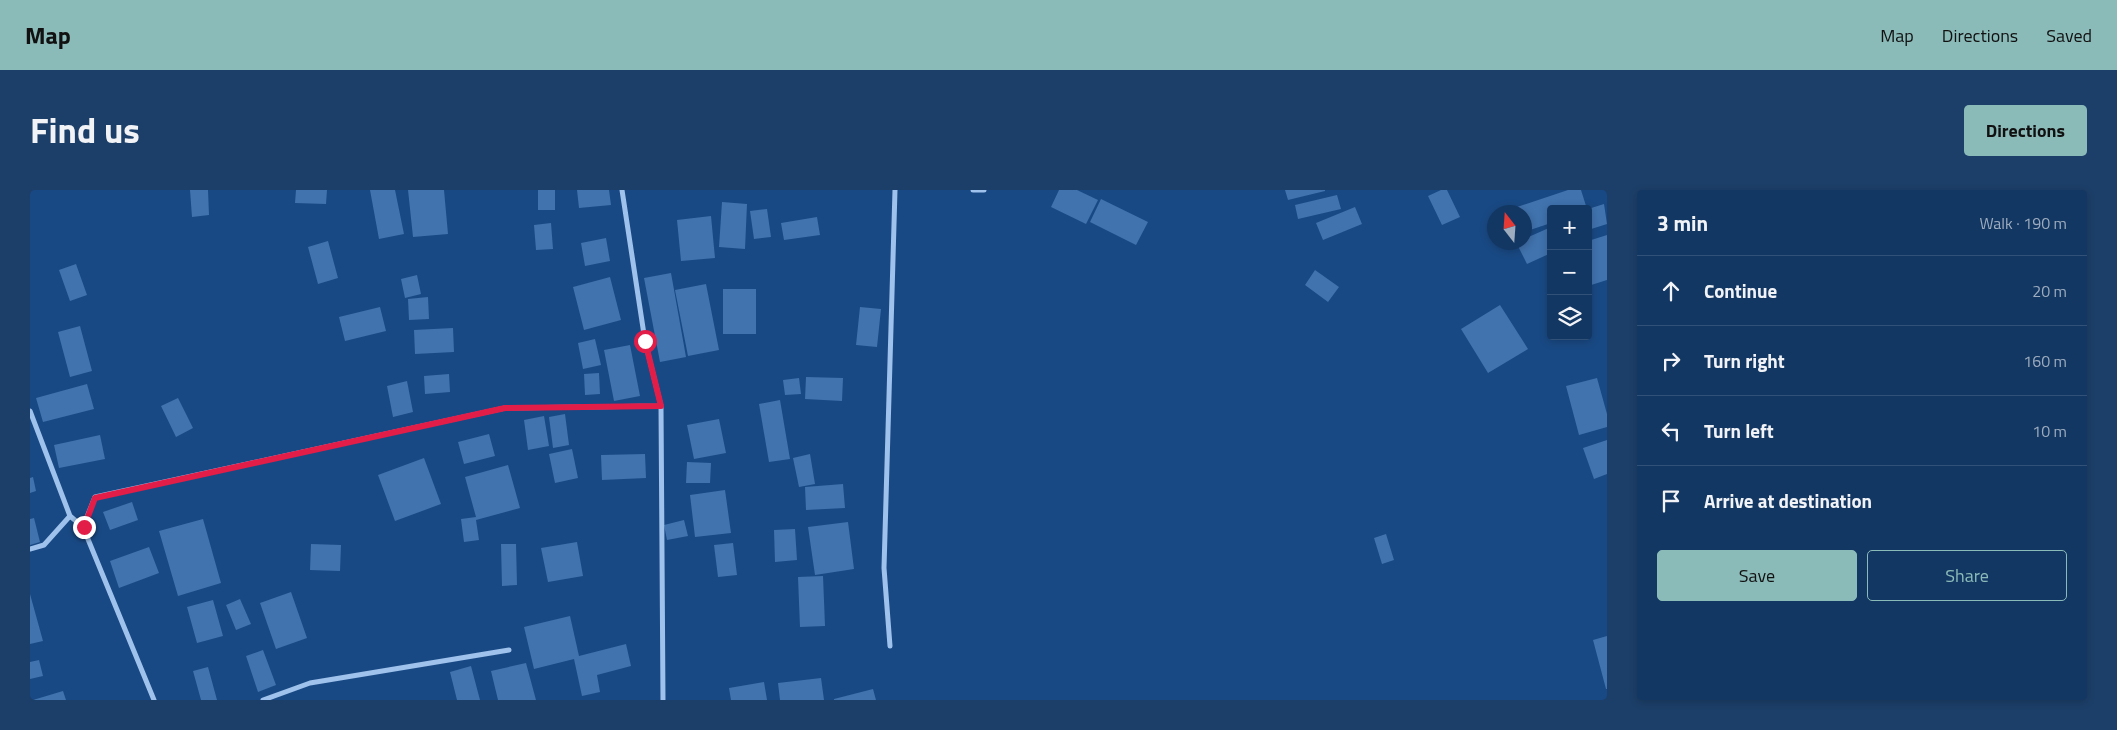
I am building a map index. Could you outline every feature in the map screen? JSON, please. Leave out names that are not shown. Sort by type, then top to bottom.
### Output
[{"type":"street","points":[[622,190],[645,341],[661,406],[663,700]]},
{"type":"street","points":[[890,646],[884,568],[895,190]]},
{"type":"street","points":[[973,190],[984,190]]},
{"type":"street","points":[[84,527],[95,498],[505,408],[661,406]]},
{"type":"street","points":[[30,411],[70,516],[84,527],[154,700]]},
{"type":"street","points":[[30,549],[44,545],[70,516]]},
{"type":"street","points":[[264,700],[310,683],[509,650]]},
{"type":"building","points":[[190,190],[208,190],[209,215],[192,217]]},
{"type":"building","points":[[296,190],[327,190],[326,204],[295,203]]},
{"type":"building","points":[[370,190],[395,190],[404,234],[379,239]]},
{"type":"building","points":[[408,190],[444,190],[448,234],[413,237]]},
{"type":"building","points":[[538,190],[555,190],[555,210],[538,210]]},
{"type":"building","points":[[577,190],[609,190],[611,205],[579,208]]},
{"type":"building","points":[[1059,190],[1077,190],[1098,200],[1086,224],[1051,207]]},
{"type":"building","points":[[1285,190],[1325,190],[1325,191],[1288,200]]},
{"type":"building","points":[[1441,190],[1447,190],[1460,217],[1442,225],[1428,196]]},
{"type":"building","points":[[1568,190],[1581,190],[1586,205],[1547,205],[1547,224],[1532,229],[1532,205],[1523,205]]},
{"type":"building","points":[[1337,195],[1341,209],[1298,219],[1295,205]]},
{"type":"building","points":[[1101,199],[1148,222],[1136,245],[1090,222]]},
{"type":"building","points":[[722,202],[747,204],[745,249],[719,247]]},
{"type":"building","points":[[1604,204],[1607,224],[1592,229],[1592,208]]},
{"type":"building","points":[[1355,207],[1362,224],[1323,240],[1316,223]]},
{"type":"building","points":[[767,209],[771,237],[754,239],[750,211]]},
{"type":"building","points":[[711,216],[715,258],[681,261],[677,220]]},
{"type":"building","points":[[817,217],[820,235],[784,240],[781,223]]},
{"type":"building","points":[[551,223],[553,249],[536,250],[534,225]]},
{"type":"building","points":[[1547,229],[1547,255],[1527,264],[1520,250],[1532,250],[1532,235]]},
{"type":"building","points":[[1607,235],[1607,280],[1592,285],[1592,250],[1592,240]]},
{"type":"building","points":[[606,238],[610,261],[585,266],[581,243]]},
{"type":"building","points":[[328,241],[338,278],[318,284],[308,247]]},
{"type":"building","points":[[76,264],[87,295],[70,301],[59,270]]},
{"type":"building","points":[[1315,270],[1339,287],[1328,302],[1305,285]]},
{"type":"building","points":[[671,273],[686,357],[660,362],[644,278]]},
{"type":"building","points":[[417,275],[421,294],[405,298],[401,279]]},
{"type":"building","points":[[610,277],[621,320],[584,330],[573,287]]},
{"type":"building","points":[[706,284],[719,350],[688,356],[675,290]]},
{"type":"building","points":[[723,289],[756,289],[756,334],[723,334]]},
{"type":"building","points":[[428,297],[429,319],[409,320],[408,299]]},
{"type":"building","points":[[1500,305],[1528,349],[1488,373],[1461,329]]},
{"type":"building","points":[[380,307],[386,331],[345,341],[339,317]]},
{"type":"building","points":[[860,307],[881,309],[877,347],[856,345]]},
{"type":"building","points":[[80,326],[92,371],[70,377],[58,332]]},
{"type":"building","points":[[453,328],[454,352],[415,354],[414,330]]},
{"type":"building","points":[[595,339],[601,365],[583,369],[578,343]]},
{"type":"building","points":[[630,345],[640,396],[614,401],[604,350]]},
{"type":"building","points":[[599,373],[600,394],[585,395],[584,374]]},
{"type":"building","points":[[449,374],[450,392],[425,394],[424,376]]},
{"type":"building","points":[[806,377],[843,378],[842,401],[805,399]]},
{"type":"building","points":[[799,378],[801,394],[785,395],[783,380]]},
{"type":"building","points":[[1597,378],[1607,414],[1607,427],[1579,435],[1566,386]]},
{"type":"building","points":[[407,381],[413,412],[393,417],[387,386]]},
{"type":"building","points":[[87,384],[94,409],[43,422],[36,398]]},
{"type":"building","points":[[178,398],[193,428],[176,437],[161,406]]},
{"type":"building","points":[[780,400],[790,459],[769,462],[759,404]]},
{"type":"building","points":[[565,414],[569,445],[553,448],[549,417]]},
{"type":"building","points":[[544,416],[549,446],[528,450],[524,420]]},
{"type":"building","points":[[719,419],[726,453],[694,459],[687,425]]},
{"type":"building","points":[[489,434],[495,456],[464,464],[458,442]]},
{"type":"building","points":[[100,435],[105,459],[59,468],[54,445]]},
{"type":"building","points":[[1607,440],[1607,474],[1594,479],[1583,448]]},
{"type":"building","points":[[572,449],[578,478],[555,483],[549,454]]},
{"type":"building","points":[[645,454],[646,478],[602,480],[601,455]]},
{"type":"building","points":[[810,454],[815,484],[799,487],[793,458]]},
{"type":"building","points":[[424,458],[441,504],[395,521],[378,475]]},
{"type":"building","points":[[687,462],[711,463],[710,483],[686,483]]},
{"type":"building","points":[[508,465],[520,508],[476,520],[479,540],[464,542],[461,519],[476,517],[465,477]]},
{"type":"building","points":[[33,477],[36,491],[30,493],[30,478]]},
{"type":"building","points":[[843,484],[845,508],[806,510],[805,487]]},
{"type":"building","points":[[725,490],[731,533],[695,537],[690,495]]},
{"type":"building","points":[[132,502],[138,520],[110,530],[103,512]]},
{"type":"building","points":[[34,518],[40,542],[30,545],[30,519]]},
{"type":"building","points":[[203,519],[221,583],[178,596],[159,531]]},
{"type":"building","points":[[684,520],[688,536],[667,540],[664,525]]},
{"type":"building","points":[[848,522],[854,569],[815,575],[808,527]]},
{"type":"building","points":[[795,529],[797,560],[775,562],[774,530]]},
{"type":"building","points":[[1386,534],[1394,560],[1382,564],[1374,538]]},
{"type":"building","points":[[577,542],[583,576],[548,582],[541,548]]},
{"type":"building","points":[[733,543],[737,575],[718,577],[714,545]]},
{"type":"building","points":[[311,544],[341,545],[340,571],[310,570]]},
{"type":"building","points":[[501,544],[516,544],[517,585],[502,586]]},
{"type":"building","points":[[149,547],[159,573],[119,588],[110,561]]},
{"type":"building","points":[[823,576],[825,626],[800,627],[798,577]]},
{"type":"building","points":[[291,592],[307,638],[276,649],[260,603]]},
{"type":"building","points":[[30,594],[43,641],[30,644]]},
{"type":"building","points":[[240,599],[251,624],[236,630],[226,605]]},
{"type":"building","points":[[213,600],[223,636],[197,643],[187,607]]},
{"type":"building","points":[[570,616],[579,656],[626,644],[631,666],[597,675],[600,692],[582,696],[574,659],[534,669],[524,627]]},
{"type":"building","points":[[1607,636],[1607,689],[1606,689],[1593,640]]},
{"type":"building","points":[[263,650],[276,685],[258,692],[246,656]]},
{"type":"building","points":[[39,660],[43,676],[30,679],[30,662]]},
{"type":"building","points":[[526,663],[536,700],[498,700],[491,671]]},
{"type":"building","points":[[471,666],[480,700],[457,700],[450,672]]},
{"type":"building","points":[[208,667],[217,700],[201,700],[193,671]]},
{"type":"building","points":[[821,678],[824,700],[780,700],[778,683]]},
{"type":"building","points":[[764,682],[767,700],[731,700],[729,688]]},
{"type":"building","points":[[873,689],[876,700],[834,700],[834,699]]},
{"type":"building","points":[[63,691],[66,700],[33,700]]},
{"type":"route","points":[[84,527],[95,498],[505,408],[661,406],[645,341]]}]
